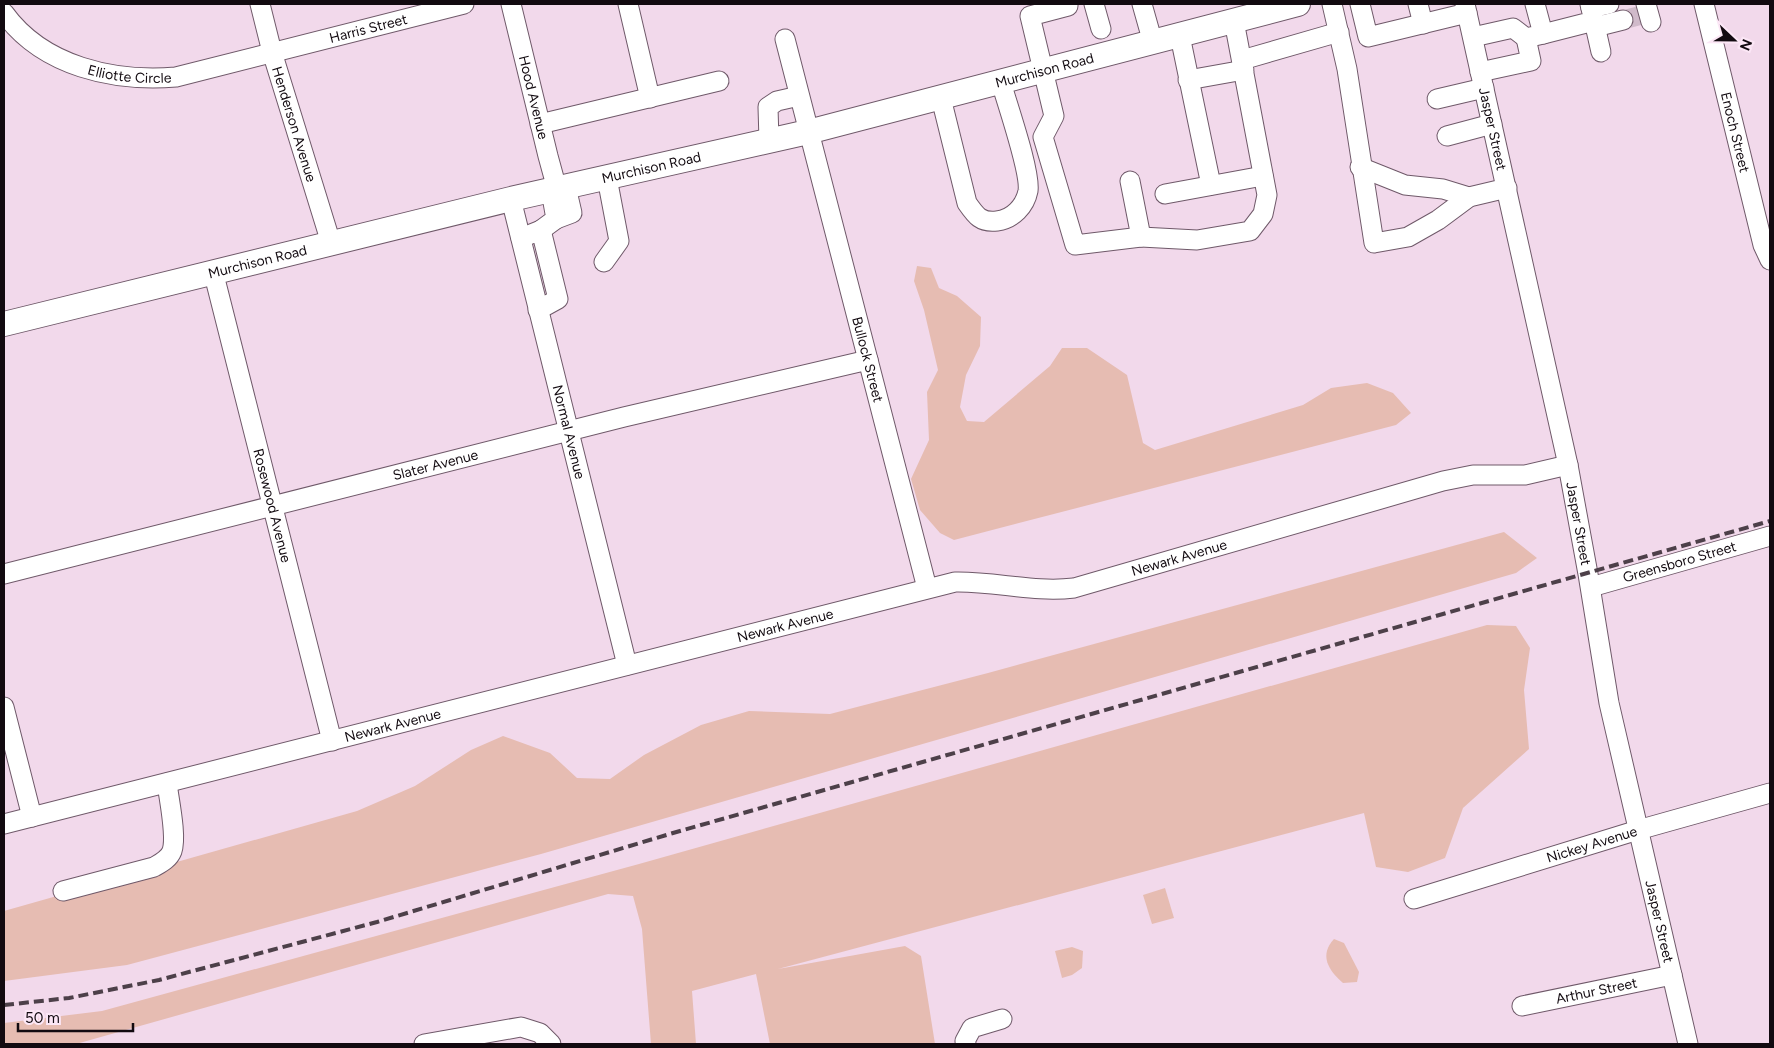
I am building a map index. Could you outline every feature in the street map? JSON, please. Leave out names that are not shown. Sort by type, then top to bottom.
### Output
[{"type":"main road","name":"Murchison Road","points":[[4,324],[511,199],[808,132],[1298,4]]},
{"type":"street","name":"Henderson Avenue","points":[[260,4],[272,52],[331,243]]},
{"type":"street","name":"Harris Street","points":[[272,52],[464,4]]},
{"type":"street","name":"Hood Avenue","points":[[511,4],[554,178],[559,189],[556,219],[541,230]]},
{"type":"street","points":[[628,4],[650,98]]},
{"type":"street","points":[[1068,4],[1068,6],[1030,16],[1054,116],[1043,137],[1075,245],[1141,237],[1198,240],[1250,231],[1263,214],[1267,195],[1234,21]]},
{"type":"street","points":[[1094,4],[1101,30]]},
{"type":"street","points":[[1142,4],[1153,43]]},
{"type":"street","points":[[1332,4],[1347,68],[1360,167],[1374,243],[1408,237],[1438,220],[1469,197],[1507,188]]},
{"type":"street","points":[[1360,4],[1368,37],[1423,24],[1466,9]]},
{"type":"street","points":[[1418,4],[1423,24]]},
{"type":"street","points":[[1438,99],[1530,61],[1534,36],[1535,4]]},
{"type":"street","name":"Enoch Street","points":[[1704,4],[1763,245],[1770,260]]},
{"type":"street","name":"Jasper Street","points":[[1466,9],[1568,465],[1591,587],[1609,703],[1688,1044]]},
{"type":"street","name":"Elliotte Circle","points":[[4,13],[20,31],[46,50],[74,64],[114,76],[145,80],[176,77],[272,52]]},
{"type":"street","points":[[1596,13],[1601,52]]},
{"type":"street","points":[[1472,37],[1513,28],[1534,36],[1596,13],[1623,20]]},
{"type":"street","points":[[1188,80],[1243,65],[1339,32]]},
{"type":"street","points":[[1180,36],[1211,185]]},
{"type":"street","name":"Bullock Street","points":[[785,40],[927,588]]},
{"type":"street","points":[[540,124],[719,81]]},
{"type":"street","points":[[940,98],[968,203],[976,217],[988,222],[1002,220],[1014,215],[1022,205],[1028,190],[1026,172],[1001,82]]},
{"type":"street","points":[[769,141],[768,108],[777,101],[799,96]]},
{"type":"street","points":[[1447,136],[1492,124]]},
{"type":"street","points":[[1360,167],[1406,185],[1443,189],[1469,197]]},
{"type":"street","points":[[1165,194],[1263,176]]},
{"type":"street","points":[[604,262],[618,241],[608,178]]},
{"type":"street","points":[[1130,181],[1141,237]]},
{"type":"street","name":"Normal Avenue","points":[[511,199],[627,664]]},
{"type":"street","points":[[521,238],[541,230],[558,299],[538,310]]},
{"type":"street","points":[[530,277],[550,268]]},
{"type":"street","name":"Rosewood Avenue","points":[[213,271],[332,741]]},
{"type":"street","name":"Slater Avenue","points":[[4,574],[569,430],[868,360]]},
{"type":"street","name":"Newark Avenue","points":[[4,824],[927,588],[955,582],[976,582],[1032,589],[1074,588],[1443,481],[1480,474],[1525,475],[1568,465]]},
{"type":"street","name":"Greensboro Street","points":[[1591,587],[1770,536]]},
{"type":"street","points":[[4,707],[32,817]]},
{"type":"street","points":[[63,892],[154,867],[165,861],[172,851],[173,834],[167,783]]},
{"type":"street","name":"Nickey Avenue","points":[[1414,899],[1638,830],[1770,792]]},
{"type":"street","name":"Arthur Street","points":[[1522,1006],[1672,975]]},
{"type":"street","points":[[966,1044],[965,1041],[972,1028],[1002,1019]]},
{"type":"street","points":[[424,1044],[521,1027],[540,1033],[551,1044]]},
{"type":"shaded area","points":[[917,266],[931,268],[939,288],[957,296],[981,317],[980,346],[966,375],[960,407],[967,421],[984,422],[1050,366],[1062,348],[1087,348],[1127,375],[1143,443],[1155,450],[1303,405],[1331,388],[1367,383],[1393,393],[1411,413],[1396,425],[954,540],[940,533],[920,510],[911,479],[929,440],[927,392],[938,370],[924,310],[914,281]]},
{"type":"shaded area","points":[[1504,532],[1537,558],[1516,573],[541,854],[127,965],[4,981],[4,911],[357,811],[415,786],[471,750],[503,736],[550,753],[577,778],[610,779],[644,755],[701,725],[749,711],[830,714],[988,673]]},
{"type":"shaded area","points":[[1487,625],[1516,626],[1530,648],[1524,690],[1529,749],[1463,808],[1445,858],[1408,872],[1376,867],[1364,813],[778,969],[905,946],[921,956],[935,1044],[770,1044],[756,974],[692,991],[696,1044],[651,1044],[642,929],[633,896],[608,894],[76,1044],[4,1044],[4,1023],[102,1011],[639,864]]},
{"type":"shaded area","points":[[1165,888],[1174,918],[1152,924],[1143,895]]},
{"type":"shaded area","points":[[1334,939],[1344,943],[1359,972],[1357,982],[1343,983],[1330,968],[1326,957],[1329,945]]},
{"type":"shaded area","points":[[1072,947],[1083,951],[1082,968],[1072,975],[1062,978],[1055,951]]},
{"type":"tunnel","points":[[1623,20],[1642,15]]},
{"type":"railway","points":[[4,1005],[69,998],[159,980],[377,922],[673,833],[1770,521]]}]
